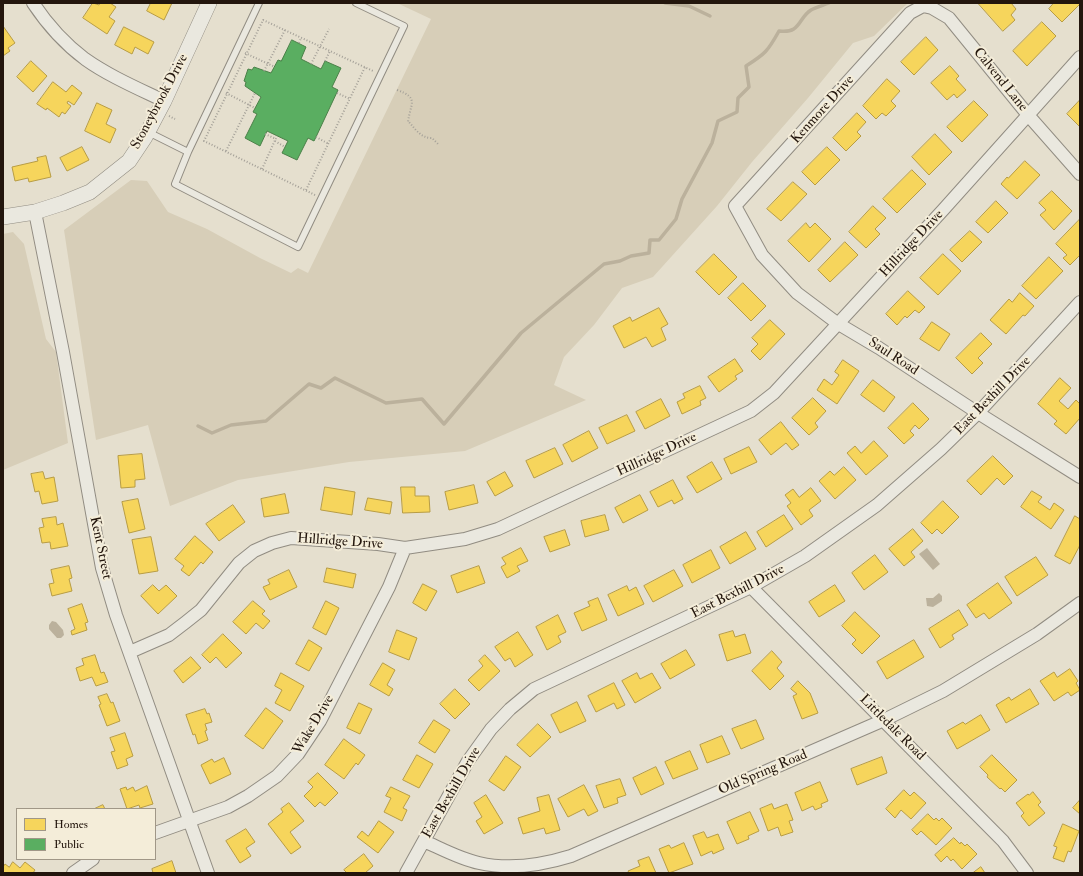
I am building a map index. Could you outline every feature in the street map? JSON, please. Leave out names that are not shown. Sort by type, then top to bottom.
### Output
[{"type":"street","points":[[33,3],[57,34],[85,59],[122,81],[164,101]]},
{"type":"street","name":"Stoneybrook Drive","points":[[3,217],[34,212],[63,203],[90,192],[129,161],[148,132],[164,101],[209,3]]},
{"type":"street","name":"Calvend Lane","points":[[910,13],[923,6],[932,8],[949,18],[1028,115],[1080,174]]},
{"type":"street","name":"Kenmore Drive","points":[[735,206],[910,13]]},
{"type":"street","name":"Hillridge Drive","points":[[130,652],[169,634],[186,622],[201,610],[239,563],[254,551],[272,543],[291,538],[378,544],[405,548],[466,538],[498,529],[735,420],[751,411],[774,393],[837,323],[943,210],[1080,57]]},
{"type":"street","name":"Saul Road","points":[[735,206],[762,255],[782,278],[797,292],[837,323],[880,348],[978,413],[1080,477]]},
{"type":"street","name":"Kent Street","points":[[34,212],[63,352],[102,568],[116,615],[208,873]]},
{"type":"street","name":"East Bexhill Drive","points":[[406,873],[468,760],[496,724],[510,709],[534,689],[751,587],[805,556],[882,502],[941,449],[978,413],[1080,302]]},
{"type":"street","name":"Wake Drive","points":[[156,833],[228,808],[277,776],[298,754],[320,721],[389,587],[405,548]]},
{"type":"street","name":"Littledale Road","points":[[751,587],[1003,841],[1027,873]]},
{"type":"street","name":"Old Spring Road","points":[[424,841],[479,863],[498,866],[520,866],[551,862],[571,856],[884,720],[943,691],[1036,634],[1080,602]]},
{"type":"street","points":[[73,873],[92,860]]},
{"type":"lane","points":[[259,3],[188,152],[175,184],[298,247],[404,26],[356,3]]},
{"type":"lane","points":[[148,132],[188,152]]},
{"type":"path","points":[[322,198],[204,140],[263,20],[381,75]]},
{"type":"path","points":[[311,64],[328,29]]},
{"type":"path","points":[[264,70],[285,30]]},
{"type":"path","points":[[299,43],[301,38]]},
{"type":"path","points":[[325,61],[330,51]]},
{"type":"path","points":[[253,57],[275,67]]},
{"type":"path","points":[[306,190],[365,67]]},
{"type":"path","points":[[218,88],[255,108]]},
{"type":"path","points":[[397,90],[408,95],[411,99],[412,106],[408,122],[424,137],[432,138],[439,145]]},
{"type":"path","points":[[226,151],[255,93]]},
{"type":"path","points":[[337,93],[350,99]]},
{"type":"path","points":[[265,134],[285,147]]},
{"type":"path","points":[[262,169],[277,136]]},
{"type":"path","points":[[316,137],[328,144]]},
{"type":"shaded area","points":[[397,3],[908,3],[874,36],[853,43],[808,98],[752,162],[717,206],[653,277],[622,288],[594,325],[564,357],[554,385],[586,400],[465,451],[349,462],[238,480],[170,506],[148,425],[96,440],[64,230],[131,180],[147,181],[168,212],[207,229],[291,273],[298,268],[308,273],[431,19]]},
{"type":"shaded area","points":[[13,232],[24,244],[46,339],[56,352],[68,443],[3,470],[3,234]]},
{"type":"shaded area","points":[[927,548],[940,564],[933,570],[919,554]]},
{"type":"shaded area","points":[[939,593],[942,596],[942,601],[933,607],[927,606],[926,598],[933,598]]},
{"type":"shaded area","points":[[52,621],[56,622],[63,630],[64,635],[61,638],[57,638],[49,629],[49,625]]},
{"type":"building: Homes","points":[[93,3],[99,5],[100,3],[110,3],[116,7],[109,17],[115,21],[107,34],[83,18]]},
{"type":"building: Homes","points":[[151,3],[172,3],[164,20],[147,11]]},
{"type":"building: Homes","points":[[978,3],[1011,3],[1016,9],[1011,15],[1015,20],[1003,31]]},
{"type":"building: Homes","points":[[1054,3],[1080,4],[1062,22],[1049,9]]},
{"type":"building: Homes","points":[[1042,22],[1056,36],[1027,66],[1013,51]]},
{"type":"building: Homes","points":[[3,26],[15,43],[8,48],[10,51],[3,56]]},
{"type":"building: Homes","points":[[124,27],[154,42],[148,54],[135,47],[132,54],[115,45]]},
{"type":"building: Homes","points":[[926,37],[938,50],[914,75],[901,62]]},
{"type":"building: Homes","points":[[31,61],[47,76],[33,92],[17,77]]},
{"type":"building: Homes","points":[[950,66],[959,76],[956,79],[966,90],[957,98],[954,94],[947,100],[931,83]]},
{"type":"building: Homes","points":[[887,79],[900,91],[891,101],[896,106],[886,116],[882,113],[876,119],[863,106]]},
{"type":"building: Homes","points":[[53,82],[66,92],[72,85],[82,93],[74,105],[68,101],[67,103],[71,106],[65,114],[62,112],[59,117],[47,108],[46,110],[37,104]]},
{"type":"building: Homes","points":[[1080,100],[1080,127],[1067,114]]},
{"type":"building: Homes","points":[[974,101],[988,115],[962,142],[947,127]]},
{"type":"building: Homes","points":[[97,103],[112,110],[106,124],[116,129],[110,143],[85,131]]},
{"type":"building: Homes","points":[[857,113],[866,122],[857,132],[861,136],[846,151],[833,138]]},
{"type":"building: Homes","points":[[935,134],[952,152],[929,175],[912,157]]},
{"type":"building: Homes","points":[[82,147],[89,160],[67,171],[60,158]]},
{"type":"building: Homes","points":[[827,147],[840,160],[815,185],[802,172]]},
{"type":"building: Homes","points":[[46,156],[51,177],[29,182],[28,178],[15,181],[12,167],[38,161],[37,158]]},
{"type":"building: Homes","points":[[1025,161],[1040,175],[1017,199],[1001,184]]},
{"type":"building: Homes","points":[[912,170],[926,184],[897,213],[883,199]]},
{"type":"building: Homes","points":[[793,182],[807,194],[781,221],[767,209]]},
{"type":"building: Homes","points":[[1052,191],[1072,211],[1054,230],[1040,215],[1046,210],[1039,203]]},
{"type":"building: Homes","points":[[996,201],[1008,213],[988,233],[976,222]]},
{"type":"building: Homes","points":[[873,206],[886,218],[875,229],[880,234],[866,248],[849,232]]},
{"type":"building: Homes","points":[[1080,219],[1080,255],[1070,265],[1063,258],[1067,255],[1056,244]]},
{"type":"building: Homes","points":[[806,223],[810,228],[815,223],[831,239],[809,262],[788,241]]},
{"type":"building: Homes","points":[[970,231],[982,242],[962,262],[950,250]]},
{"type":"building: Homes","points":[[845,242],[858,255],[830,282],[818,270]]},
{"type":"building: Homes","points":[[714,254],[737,277],[719,295],[696,272]]},
{"type":"building: Homes","points":[[943,254],[961,271],[938,295],[920,278]]},
{"type":"building: Homes","points":[[1049,257],[1063,271],[1036,299],[1022,286]]},
{"type":"building: Homes","points":[[743,283],[766,306],[751,321],[728,298]]},
{"type":"building: Homes","points":[[908,291],[925,307],[919,313],[915,310],[907,318],[905,316],[897,325],[886,314]]},
{"type":"building: Homes","points":[[1020,293],[1034,306],[1025,316],[1023,315],[1006,334],[990,320],[1009,299],[1012,302]]},
{"type":"building: Homes","points":[[659,308],[668,324],[661,328],[666,340],[652,347],[646,337],[624,348],[613,326],[630,317],[632,321]]},
{"type":"building: Homes","points":[[770,320],[785,334],[760,360],[751,351],[758,344],[752,338]]},
{"type":"building: Homes","points":[[932,322],[950,334],[939,351],[920,339]]},
{"type":"building: Homes","points":[[981,333],[992,344],[978,358],[983,363],[972,374],[956,358]]},
{"type":"building: Homes","points":[[735,359],[743,371],[735,376],[737,379],[719,392],[708,377]]},
{"type":"building: Homes","points":[[843,360],[859,371],[837,404],[817,390],[824,379],[832,385],[839,375],[835,372]]},
{"type":"building: Homes","points":[[1060,378],[1071,388],[1059,401],[1068,409],[1076,400],[1080,404],[1080,418],[1066,434],[1054,424],[1057,421],[1038,404]]},
{"type":"building: Homes","points":[[873,380],[895,397],[884,412],[861,395]]},
{"type":"building: Homes","points":[[700,386],[706,398],[700,401],[701,405],[682,414],[677,402],[685,398],[683,394]]},
{"type":"building: Homes","points":[[813,398],[826,411],[815,423],[818,427],[809,435],[792,418]]},
{"type":"building: Homes","points":[[661,399],[670,416],[645,429],[636,412]]},
{"type":"building: Homes","points":[[913,403],[929,419],[919,429],[915,425],[910,431],[914,435],[904,444],[888,428]]},
{"type":"building: Homes","points":[[627,415],[635,431],[607,444],[599,428]]},
{"type":"building: Homes","points":[[781,422],[799,445],[792,450],[786,443],[771,455],[759,440]]},
{"type":"building: Homes","points":[[589,431],[598,448],[572,462],[563,445]]},
{"type":"building: Homes","points":[[874,441],[888,456],[866,475],[847,453],[855,446],[861,453]]},
{"type":"building: Homes","points":[[749,447],[757,462],[731,474],[724,459]]},
{"type":"building: Homes","points":[[555,448],[563,464],[534,478],[526,461]]},
{"type":"building: Homes","points":[[142,454],[145,479],[135,480],[135,487],[121,488],[118,456]]},
{"type":"building: Homes","points":[[993,456],[1013,476],[1004,485],[997,478],[981,495],[967,481]]},
{"type":"building: Homes","points":[[712,462],[722,479],[697,493],[687,477]]},
{"type":"building: Homes","points":[[844,467],[856,480],[835,499],[819,481],[830,471],[834,475]]},
{"type":"building: Homes","points":[[43,472],[45,479],[54,477],[58,501],[42,504],[39,491],[35,492],[31,474]]},
{"type":"building: Homes","points":[[505,472],[513,486],[495,496],[487,482]]},
{"type":"building: Homes","points":[[673,480],[683,499],[674,504],[672,500],[658,507],[650,492]]},
{"type":"building: Homes","points":[[474,485],[478,503],[449,510],[445,492]]},
{"type":"building: Homes","points":[[325,487],[355,492],[352,515],[321,510]]},
{"type":"building: Homes","points":[[401,487],[415,487],[415,496],[429,496],[430,512],[403,513]]},
{"type":"building: Homes","points":[[811,488],[821,501],[809,510],[813,516],[801,525],[787,506],[791,503],[785,495],[793,489],[799,497]]},
{"type":"building: Homes","points":[[1032,491],[1042,497],[1038,502],[1050,510],[1054,503],[1064,510],[1051,529],[1021,507]]},
{"type":"building: Homes","points":[[285,494],[289,513],[264,517],[261,499]]},
{"type":"building: Homes","points":[[640,495],[648,510],[623,523],[615,508]]},
{"type":"building: Homes","points":[[368,498],[392,502],[390,514],[365,510]]},
{"type":"building: Homes","points":[[138,499],[145,529],[129,533],[122,502]]},
{"type":"building: Homes","points":[[943,501],[959,517],[942,534],[937,529],[932,534],[921,523]]},
{"type":"building: Homes","points":[[233,505],[245,522],[219,541],[206,524]]},
{"type":"building: Homes","points":[[605,515],[609,530],[585,537],[581,521]]},
{"type":"building: Homes","points":[[784,515],[793,529],[766,547],[757,532]]},
{"type":"building: Homes","points":[[1075,516],[1080,519],[1080,545],[1070,564],[1055,556]]},
{"type":"building: Homes","points":[[56,517],[57,525],[63,523],[68,546],[51,549],[50,542],[42,543],[39,528],[44,527],[42,519]]},
{"type":"building: Homes","points":[[913,529],[923,541],[911,552],[915,557],[904,566],[889,549]]},
{"type":"building: Homes","points":[[565,530],[570,545],[550,552],[544,537]]},
{"type":"building: Homes","points":[[746,532],[756,549],[730,564],[720,547]]},
{"type":"building: Homes","points":[[195,536],[213,552],[203,564],[201,562],[189,576],[181,570],[184,566],[175,559]]},
{"type":"building: Homes","points":[[151,537],[158,571],[139,574],[132,540]]},
{"type":"building: Homes","points":[[521,548],[528,561],[517,566],[520,571],[507,578],[501,567],[506,564],[502,558]]},
{"type":"building: Homes","points":[[711,550],[720,568],[692,583],[683,565]]},
{"type":"building: Homes","points":[[875,555],[888,572],[864,590],[852,573]]},
{"type":"building: Homes","points":[[1036,557],[1048,575],[1017,596],[1005,577]]},
{"type":"building: Homes","points":[[69,566],[72,578],[69,579],[72,591],[52,596],[49,584],[54,583],[51,570]]},
{"type":"building: Homes","points":[[479,566],[485,583],[457,593],[451,576]]},
{"type":"building: Homes","points":[[327,568],[356,574],[353,588],[324,582]]},
{"type":"building: Homes","points":[[289,570],[297,587],[270,600],[263,587],[270,584],[268,580]]},
{"type":"building: Homes","points":[[674,570],[683,586],[653,602],[644,586]]},
{"type":"building: Homes","points":[[998,583],[1012,603],[989,619],[984,613],[976,618],[967,605]]},
{"type":"building: Homes","points":[[423,584],[437,591],[426,611],[413,603]]},
{"type":"building: Homes","points":[[153,585],[159,591],[166,585],[177,596],[158,614],[141,596]]},
{"type":"building: Homes","points":[[835,585],[845,601],[819,617],[809,602]]},
{"type":"building: Homes","points":[[627,586],[629,591],[636,587],[644,604],[618,616],[608,595]]},
{"type":"building: Homes","points":[[598,598],[607,620],[582,631],[574,613],[590,606],[588,602]]},
{"type":"building: Homes","points":[[253,601],[265,611],[262,614],[270,621],[263,629],[256,623],[246,634],[233,622]]},
{"type":"building: Homes","points":[[326,601],[339,608],[326,635],[313,628]]},
{"type":"building: Homes","points":[[82,604],[88,622],[85,623],[87,630],[72,635],[71,631],[75,629],[68,609]]},
{"type":"building: Homes","points":[[959,610],[968,625],[952,635],[954,639],[940,648],[929,629]]},
{"type":"building: Homes","points":[[855,612],[880,636],[862,654],[852,644],[856,640],[842,626]]},
{"type":"building: Homes","points":[[558,615],[566,632],[558,636],[561,642],[547,650],[536,627]]},
{"type":"building: Homes","points":[[397,630],[417,638],[409,660],[389,652]]},
{"type":"building: Homes","points":[[733,631],[735,637],[745,634],[751,653],[727,661],[719,635]]},
{"type":"building: Homes","points":[[518,632],[533,655],[515,667],[510,658],[505,661],[495,647]]},
{"type":"building: Homes","points":[[223,634],[242,653],[226,668],[216,657],[210,663],[202,655]]},
{"type":"building: Homes","points":[[309,640],[322,648],[309,671],[296,664]]},
{"type":"building: Homes","points":[[914,640],[924,657],[887,679],[877,662]]},
{"type":"building: Homes","points":[[686,650],[695,665],[670,679],[661,664]]},
{"type":"building: Homes","points":[[772,651],[782,662],[777,668],[784,676],[770,690],[752,671]]},
{"type":"building: Homes","points":[[95,655],[101,673],[104,672],[108,682],[96,686],[92,677],[80,681],[76,668],[84,665],[82,659]]},
{"type":"building: Homes","points":[[485,655],[500,671],[479,691],[468,680],[483,666],[479,661]]},
{"type":"building: Homes","points":[[191,657],[201,668],[183,683],[174,671]]},
{"type":"building: Homes","points":[[383,663],[395,670],[387,685],[393,689],[389,696],[370,685]]},
{"type":"building: Homes","points":[[1070,669],[1078,681],[1076,683],[1080,690],[1071,696],[1068,692],[1054,701],[1040,681],[1054,672],[1057,677]]},
{"type":"building: Homes","points":[[281,673],[304,686],[290,711],[275,703],[282,690],[275,686]]},
{"type":"building: Homes","points":[[637,673],[640,679],[652,673],[661,688],[635,703],[622,681]]},
{"type":"building: Homes","points":[[798,681],[810,693],[818,713],[802,719],[793,696],[797,694],[791,689]]},
{"type":"building: Homes","points":[[614,683],[625,705],[617,709],[614,703],[596,712],[588,696]]},
{"type":"building: Homes","points":[[455,689],[470,704],[455,719],[440,704]]},
{"type":"building: Homes","points":[[1030,689],[1039,704],[1006,723],[996,705],[1009,697],[1011,700]]},
{"type":"building: Homes","points":[[107,694],[111,703],[113,702],[120,721],[107,726],[99,705],[101,704],[98,697]]},
{"type":"building: Homes","points":[[577,702],[586,721],[560,733],[551,715]]},
{"type":"building: Homes","points":[[359,703],[372,709],[360,734],[347,728]]},
{"type":"building: Homes","points":[[266,708],[283,721],[263,749],[245,736]]},
{"type":"building: Homes","points":[[205,709],[207,714],[209,713],[212,722],[205,724],[207,730],[205,731],[208,740],[198,744],[186,715]]},
{"type":"building: Homes","points":[[981,715],[990,730],[957,749],[947,731],[963,722],[965,724]]},
{"type":"building: Homes","points":[[434,720],[450,730],[435,753],[419,743]]},
{"type":"building: Homes","points":[[756,720],[764,739],[741,749],[732,729]]},
{"type":"building: Homes","points":[[538,724],[551,737],[530,757],[517,745]]},
{"type":"building: Homes","points":[[125,733],[133,756],[126,759],[128,765],[117,769],[111,752],[115,751],[110,738]]},
{"type":"building: Homes","points":[[722,736],[730,754],[707,763],[700,745]]},
{"type":"building: Homes","points":[[344,739],[365,755],[358,765],[356,763],[344,779],[325,765]]},
{"type":"building: Homes","points":[[690,751],[698,769],[673,779],[665,762]]},
{"type":"building: Homes","points":[[417,755],[433,764],[419,788],[403,780]]},
{"type":"building: Homes","points":[[992,755],[1017,780],[1005,792],[987,777],[988,775],[980,767]]},
{"type":"building: Homes","points":[[506,756],[521,767],[504,791],[489,781]]},
{"type":"building: Homes","points":[[882,757],[887,773],[857,785],[851,769]]},
{"type":"building: Homes","points":[[224,758],[231,774],[210,784],[201,765],[212,759],[214,762]]},
{"type":"building: Homes","points":[[656,767],[664,784],[641,795],[633,778]]},
{"type":"building: Homes","points":[[318,773],[338,793],[325,806],[320,802],[315,807],[304,796],[313,787],[308,782]]},
{"type":"building: Homes","points":[[620,779],[626,795],[617,798],[618,803],[604,808],[596,786]]},
{"type":"building: Homes","points":[[820,782],[828,801],[821,804],[822,807],[815,810],[813,806],[802,811],[795,793]]},
{"type":"building: Homes","points":[[584,785],[598,811],[588,816],[584,809],[568,817],[558,799]]},
{"type":"building: Homes","points":[[147,786],[153,804],[140,808],[139,805],[127,808],[120,789],[126,787],[127,790],[133,787],[135,791]]},
{"type":"building: Homes","points":[[391,787],[410,796],[403,808],[407,810],[402,821],[384,812],[391,798],[386,796]]},
{"type":"building: Homes","points":[[904,790],[910,796],[914,792],[926,803],[911,819],[901,810],[895,818],[886,809]]},
{"type":"building: Homes","points":[[1033,792],[1041,802],[1038,805],[1045,813],[1029,826],[1021,816],[1024,813],[1016,803]]},
{"type":"building: Homes","points":[[486,795],[503,823],[484,834],[476,821],[482,817],[474,803]]},
{"type":"building: Homes","points":[[549,795],[560,830],[546,834],[544,828],[523,834],[518,818],[540,811],[537,798]]},
{"type":"building: Homes","points":[[1080,800],[1080,814],[1073,808]]},
{"type":"building: Homes","points":[[289,803],[304,821],[290,832],[301,847],[291,854],[268,824],[283,812],[281,809]]},
{"type":"building: Homes","points":[[772,804],[774,809],[787,804],[793,820],[789,821],[793,832],[781,836],[778,827],[768,831],[760,809]]},
{"type":"building: Homes","points":[[103,805],[104,808],[96,808]]},
{"type":"building: Homes","points":[[750,812],[759,831],[748,836],[749,839],[737,844],[727,822]]},
{"type":"building: Homes","points":[[928,814],[934,820],[936,818],[939,821],[942,818],[952,828],[936,845],[921,831],[917,835],[912,830]]},
{"type":"building: Homes","points":[[379,821],[394,832],[378,853],[357,837],[362,831],[368,836]]},
{"type":"building: Homes","points":[[1063,824],[1079,831],[1071,852],[1068,851],[1064,862],[1053,858],[1057,847],[1054,846]]},
{"type":"building: Homes","points":[[246,829],[255,842],[246,848],[251,856],[240,863],[226,841]]},
{"type":"building: Homes","points":[[704,832],[707,838],[718,834],[724,849],[713,854],[712,851],[701,856],[693,836]]},
{"type":"building: Homes","points":[[954,838],[960,844],[961,842],[965,846],[967,844],[977,854],[962,869],[953,859],[951,861],[947,856],[941,862],[935,855]]},
{"type":"building: Homes","points":[[684,843],[693,864],[669,873],[659,849],[669,845],[671,848]]},
{"type":"building: Homes","points":[[364,854],[373,866],[365,873],[347,873],[344,870]]},
{"type":"building: Homes","points":[[649,857],[656,873],[629,873],[628,871],[640,866],[638,861]]},
{"type":"building: Homes","points":[[172,861],[176,873],[153,873],[152,869]]},
{"type":"building: Homes","points":[[13,862],[20,868],[25,862],[35,870],[33,873],[3,873],[3,867],[5,864],[9,867]]},
{"type":"building: Homes","points":[[981,867],[985,873],[973,873]]},
{"type":"building: Public","points":[[292,40],[306,47],[301,59],[321,69],[325,61],[341,68],[332,87],[338,90],[316,137],[314,141],[308,138],[297,160],[282,153],[288,141],[267,131],[260,146],[245,138],[257,114],[253,112],[261,97],[245,86],[246,82],[244,81],[248,69],[252,70],[254,67],[271,73],[278,60],[281,61]]},
{"type":"waterway","points":[[665,3],[689,6],[710,16]]},
{"type":"waterway","points":[[198,426],[212,433],[231,425],[266,421],[309,384],[321,388],[335,378],[386,403],[422,399],[444,424],[521,333],[604,264],[620,261],[631,256],[649,253],[650,240],[659,240],[676,219],[682,199],[712,143],[718,121],[737,112],[738,98],[749,87],[746,66],[766,52],[779,31],[786,31],[795,28],[811,10],[829,3]]}]
